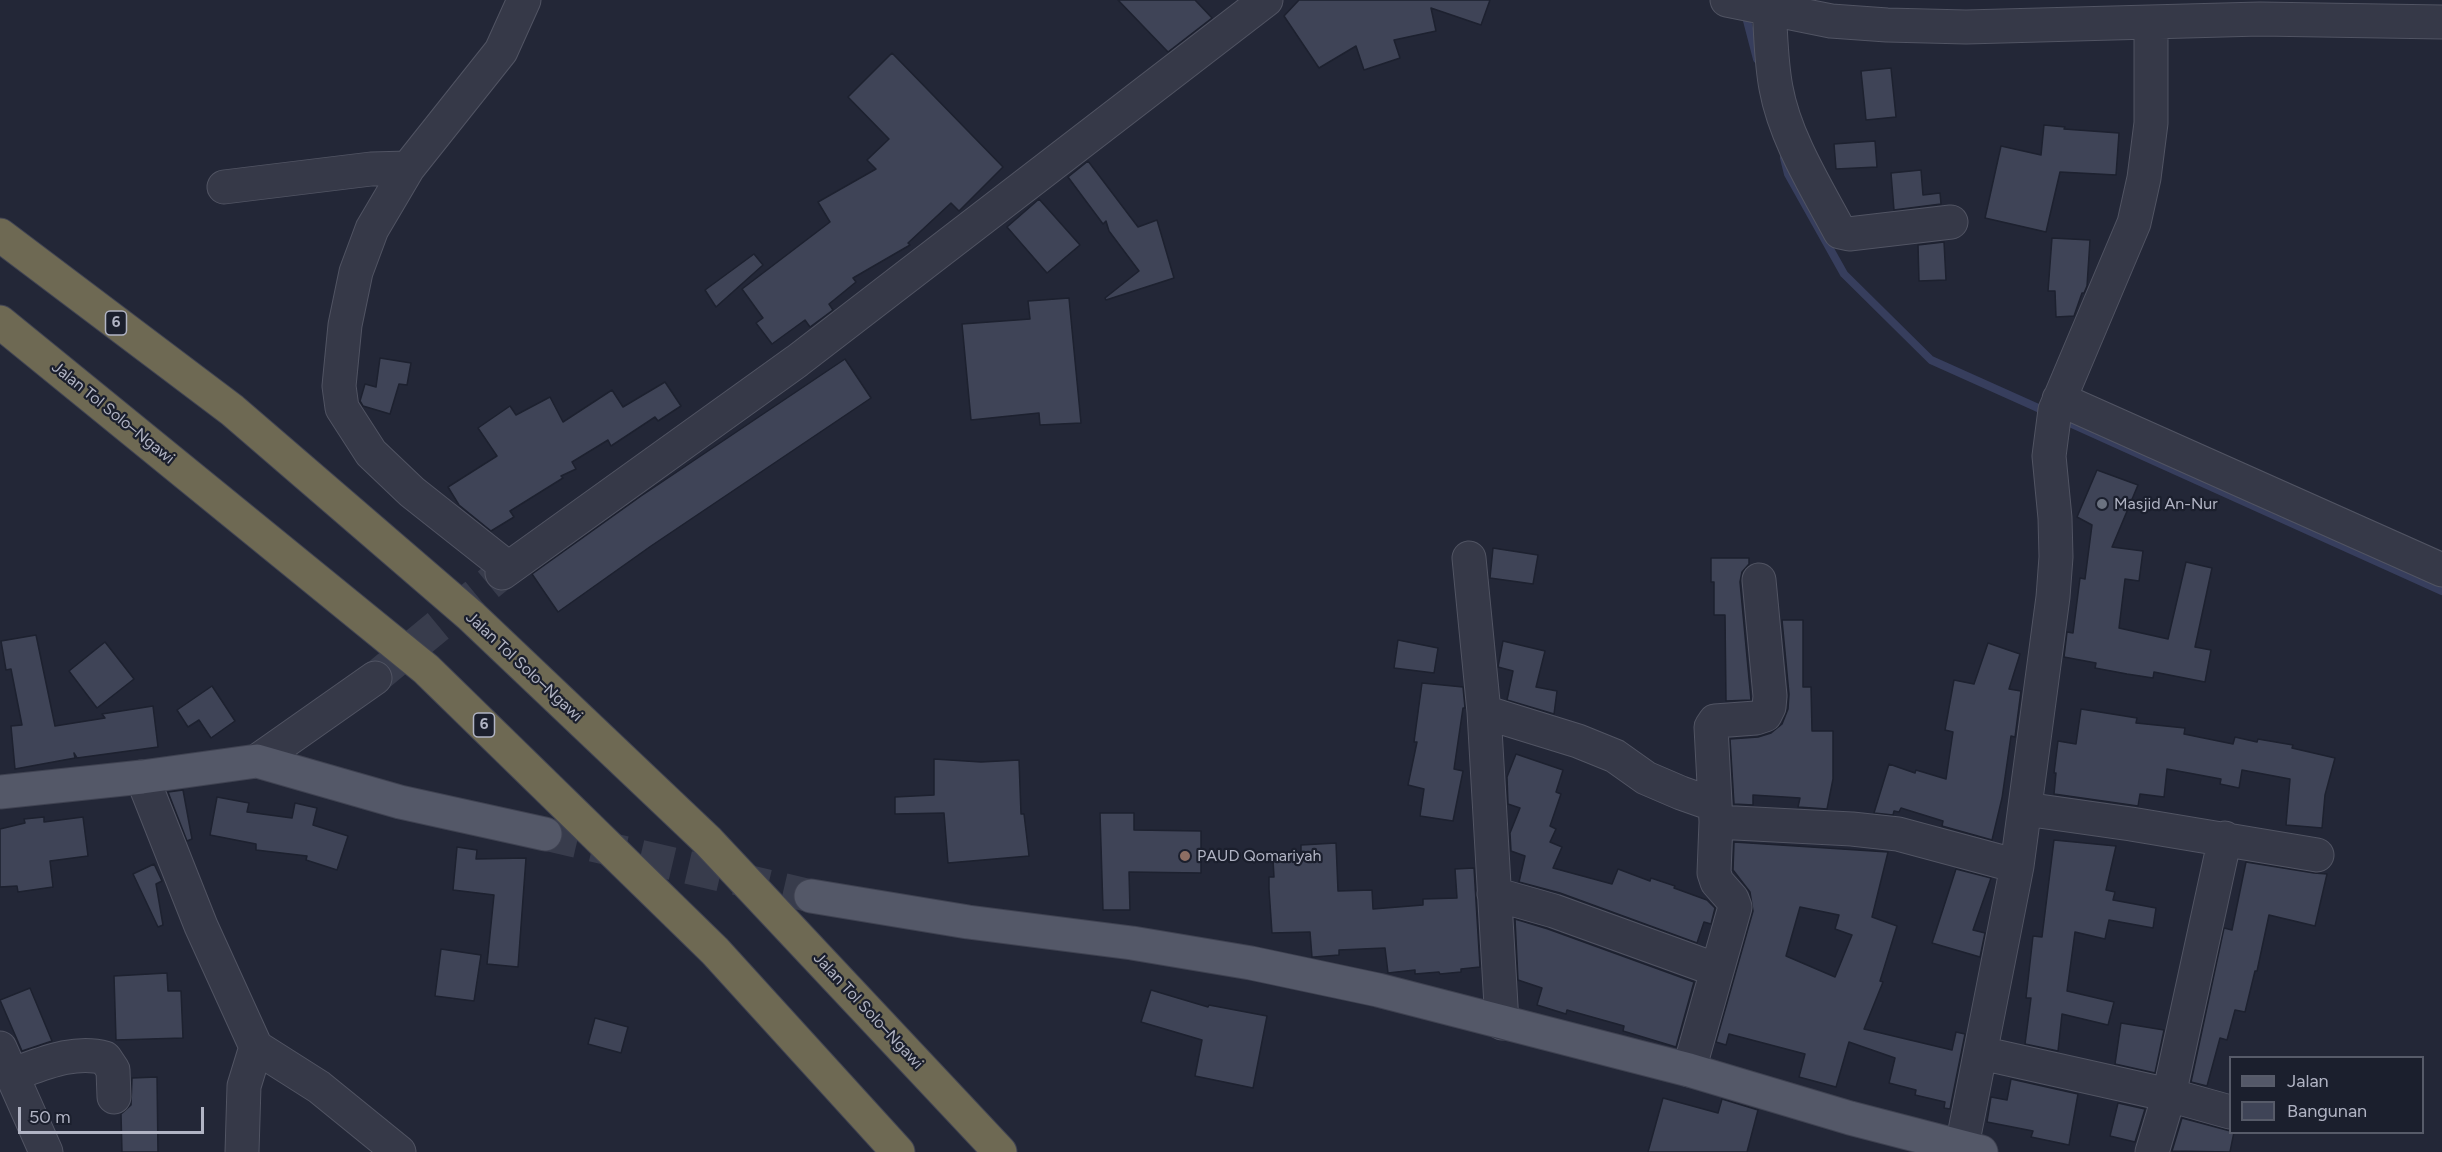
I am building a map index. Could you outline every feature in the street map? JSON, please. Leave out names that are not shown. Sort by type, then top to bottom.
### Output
[{"type":"highway","name":"Jalan Tol Solo–Ngawi","points":[[0,235],[232,410],[471,616],[708,841],[1000,1152]]},
{"type":"highway","name":"Jalan Tol Solo–Ngawi","points":[[0,322],[426,669],[715,951],[898,1152]]},
{"type":"main road","points":[[0,786],[142,777],[257,761],[400,802],[545,834]]},
{"type":"main road","points":[[811,896],[968,922],[1132,943],[1251,963],[1378,990],[1689,1070],[1850,1118],[1971,1149]]},
{"type":"street","points":[[524,0],[501,51],[408,168],[372,229],[356,272],[345,325],[339,386],[342,408],[371,453],[505,570],[797,361],[1266,0]]},
{"type":"street","points":[[1726,0],[1831,21],[1887,25],[1966,27],[2260,19],[2442,22]]},
{"type":"street","points":[[1766,8],[1774,78],[1782,109],[1793,141],[1840,231],[1849,234],[1951,222]]},
{"type":"street","points":[[1971,1149],[1981,1053],[2018,866],[2056,557],[2049,456],[2057,404],[2134,223],[2144,178],[2151,123],[2151,23]]},
{"type":"street","points":[[224,187],[371,169],[408,168]]},
{"type":"street","points":[[2057,404],[2442,570]]},
{"type":"street","points":[[1469,558],[1484,712],[1502,1023]]},
{"type":"street","points":[[1689,1070],[1736,907],[1717,882],[1714,873],[1715,814],[1711,727],[1715,721],[1756,718],[1765,714],[1770,696],[1759,580]]},
{"type":"street","points":[[257,761],[375,678]]},
{"type":"street","points":[[1484,712],[1578,741],[1616,756],[1646,778],[1681,794],[1715,814],[1898,834],[2018,866]]},
{"type":"street","points":[[142,777],[201,926],[256,1047],[319,1087],[399,1152]]},
{"type":"street","points":[[2025,809],[2225,838],[2318,855]]},
{"type":"street","points":[[2152,1152],[2169,1095],[2225,838]]},
{"type":"street","points":[[1494,894],[1554,911],[1718,970]]},
{"type":"street","points":[[242,1152],[244,1086],[256,1047]]},
{"type":"street","points":[[1981,1053],[2169,1095],[2229,1112]]},
{"type":"street","points":[[46,1151],[6,1061],[93,1054],[105,1058],[113,1070],[114,1097]]},
{"type":"building","points":[[1118,0],[1195,0],[1212,18],[1168,52]]},
{"type":"building","points":[[1299,0],[1490,0],[1481,25],[1431,8],[1436,31],[1394,40],[1400,58],[1364,70],[1356,46],[1319,68],[1284,16]]},
{"type":"building","points":[[892,53],[1003,167],[959,211],[951,203],[908,243],[910,245],[853,278],[856,282],[829,304],[833,310],[810,327],[805,320],[772,344],[756,323],[763,318],[742,289],[830,222],[818,202],[876,169],[867,160],[889,139],[848,97]]},
{"type":"building","points":[[1891,68],[1896,117],[1866,120],[1861,71]]},
{"type":"building","points":[[2044,125],[2065,127],[2064,129],[2119,133],[2116,175],[2060,172],[2046,232],[1985,218],[2001,146],[2041,155]]},
{"type":"building","points":[[1875,141],[1877,167],[1836,169],[1834,144]]},
{"type":"building","points":[[1088,161],[1138,227],[1157,220],[1174,278],[1106,300],[1105,298],[1139,271],[1109,231],[1106,221],[1103,224],[1068,177]]},
{"type":"building","points":[[1921,170],[1923,195],[1940,193],[1941,204],[1894,210],[1891,173]]},
{"type":"building","points":[[1039,199],[1080,245],[1047,273],[1007,227]]},
{"type":"building","points":[[2052,238],[2090,240],[2087,286],[2082,293],[2074,316],[2056,317],[2055,291],[2048,291]]},
{"type":"building","points":[[1944,242],[1946,280],[1919,281],[1918,245]]},
{"type":"building","points":[[754,254],[763,265],[716,307],[705,290]]},
{"type":"building","points":[[1069,298],[1081,423],[1040,425],[1039,413],[971,420],[962,324],[1030,319],[1028,301]]},
{"type":"building","points":[[380,358],[411,363],[407,385],[399,384],[390,414],[363,406],[360,401],[365,384],[376,387]]},
{"type":"building","points":[[845,359],[871,398],[651,546],[558,612],[532,574],[641,496]]},
{"type":"building","points":[[665,382],[681,406],[658,421],[655,417],[611,446],[608,440],[572,462],[576,469],[561,476],[563,478],[510,511],[514,517],[491,531],[459,505],[448,487],[497,456],[478,428],[510,406],[516,415],[550,397],[563,422],[612,390],[623,407]]},
{"type":"building","points":[[2097,470],[2138,485],[2112,547],[2143,551],[2139,581],[2125,579],[2119,628],[2168,639],[2186,562],[2212,568],[2195,647],[2211,650],[2205,682],[2154,672],[2153,678],[2127,674],[2095,668],[2096,663],[2064,657],[2067,632],[2073,633],[2080,578],[2085,579],[2092,525],[2077,517]]},
{"type":"building","points":[[1493,548],[1538,555],[1533,584],[1490,578]]},
{"type":"building","points":[[1711,558],[1749,558],[1749,564],[1742,572],[1740,582],[1751,700],[1726,701],[1725,615],[1714,615]]},
{"type":"building","points":[[1782,620],[1803,620],[1803,687],[1811,687],[1812,731],[1833,731],[1833,779],[1827,809],[1798,807],[1800,798],[1753,795],[1753,805],[1734,804],[1730,739],[1758,737],[1771,733],[1782,724],[1788,709],[1789,694]]},
{"type":"building","points":[[36,635],[55,726],[105,718],[102,714],[153,706],[158,747],[77,758],[74,753],[75,758],[15,769],[11,726],[22,725],[11,669],[6,670],[1,641]]},
{"type":"building","points":[[1398,640],[1438,648],[1434,673],[1394,668]]},
{"type":"building","points":[[1503,641],[1545,651],[1536,687],[1557,691],[1554,714],[1507,700],[1513,671],[1498,667]]},
{"type":"building","points":[[105,642],[134,679],[97,708],[69,671]]},
{"type":"building","points":[[1988,643],[2020,654],[2009,689],[2021,691],[2015,737],[2011,736],[2002,798],[1992,840],[1942,826],[1943,821],[1901,808],[1899,812],[1894,811],[1893,815],[1874,813],[1889,764],[1915,773],[1916,770],[1946,779],[1953,732],[1945,730],[1954,680],[1974,684]]},
{"type":"building","points":[[1422,683],[1463,687],[1465,708],[1463,708],[1454,769],[1463,771],[1453,821],[1420,816],[1424,789],[1408,785],[1417,742],[1414,742]]},
{"type":"building","points":[[212,686],[235,721],[211,738],[199,720],[188,727],[177,710]]},
{"type":"building","points":[[2081,709],[2137,718],[2136,723],[2185,728],[2184,734],[2233,744],[2235,737],[2257,742],[2258,739],[2293,745],[2292,748],[2335,758],[2325,795],[2322,828],[2286,825],[2290,779],[2242,770],[2239,788],[2220,784],[2221,779],[2167,769],[2164,797],[2140,794],[2138,806],[2054,794],[2058,741],[2076,744]]},
{"type":"building","points":[[1516,754],[1563,770],[1556,792],[1561,794],[1550,826],[1556,829],[1550,842],[1562,847],[1553,868],[1612,884],[1618,869],[1650,881],[1651,878],[1675,886],[1674,888],[1707,900],[1715,908],[1711,924],[1704,922],[1697,943],[1560,893],[1519,882],[1525,856],[1511,851],[1510,833],[1520,808],[1508,804],[1507,777]]},
{"type":"building","points":[[934,759],[981,762],[1019,760],[1021,814],[1024,814],[1029,856],[948,863],[944,813],[895,814],[895,797],[934,795]]},
{"type":"building","points":[[183,790],[192,839],[187,841],[168,792]]},
{"type":"building","points":[[217,797],[249,803],[247,812],[292,818],[295,803],[317,808],[313,825],[348,836],[337,870],[306,860],[307,856],[256,850],[256,844],[210,835]]},
{"type":"building","points":[[1100,813],[1134,813],[1134,830],[1201,831],[1201,873],[1129,872],[1130,910],[1103,910]]},
{"type":"building","points":[[44,817],[44,822],[83,817],[88,856],[50,861],[53,887],[18,892],[17,886],[0,887],[0,829],[25,823],[24,819]]},
{"type":"building","points":[[2054,840],[2116,846],[2106,890],[2115,892],[2113,900],[2156,908],[2153,928],[2109,920],[2105,939],[2075,932],[2067,991],[2114,1002],[2108,1025],[2062,1014],[2058,1051],[2025,1044],[2031,998],[2026,998],[2033,936],[2042,937]]},
{"type":"building","points":[[1734,842],[1888,852],[1872,917],[1897,926],[1880,981],[1883,982],[1864,1029],[1952,1050],[1956,1032],[1965,1034],[1950,1109],[1944,1108],[1945,1102],[1915,1095],[1916,1090],[1889,1083],[1895,1058],[1849,1042],[1836,1087],[1799,1077],[1805,1054],[1729,1034],[1726,1045],[1716,1042],[1753,911],[1750,892],[1733,870]],"holes":[[[1800,907],[1839,915],[1835,929],[1852,935],[1835,977],[1786,956]]]},
{"type":"building","points":[[1336,843],[1338,891],[1372,890],[1373,909],[1423,905],[1423,899],[1457,898],[1455,869],[1474,868],[1480,967],[1440,974],[1439,972],[1415,974],[1415,970],[1388,973],[1385,948],[1339,950],[1339,955],[1312,957],[1310,932],[1272,933],[1269,877],[1274,877],[1273,860],[1301,858],[1301,845]]},
{"type":"building","points":[[457,847],[477,850],[476,859],[526,858],[518,967],[487,964],[494,895],[453,890]]},
{"type":"building","points":[[2246,862],[2327,874],[2315,926],[2269,915],[2257,971],[2255,971],[2245,1012],[2235,1010],[2227,1040],[2220,1038],[2207,1086],[2191,1082],[2224,928],[2232,930]]},
{"type":"building","points":[[154,864],[162,881],[156,884],[163,925],[158,927],[133,874]]},
{"type":"building","points":[[1956,869],[1991,878],[1973,930],[1985,933],[1980,957],[1932,943]]},
{"type":"building","points":[[1515,919],[1694,982],[1676,1047],[1623,1031],[1624,1026],[1567,1010],[1566,1014],[1537,1005],[1542,988],[1518,980]]},
{"type":"building","points":[[441,949],[481,955],[474,1001],[435,996]]},
{"type":"building","points":[[167,973],[168,991],[181,991],[183,1038],[116,1040],[114,976]]},
{"type":"building","points":[[30,988],[52,1041],[22,1051],[0,1000]]},
{"type":"building","points":[[1151,990],[1208,1007],[1209,1005],[1267,1016],[1253,1088],[1195,1076],[1202,1040],[1141,1022]]},
{"type":"building","points":[[595,1018],[628,1027],[621,1053],[588,1044]]},
{"type":"building","points":[[2121,1023],[2164,1030],[2155,1073],[2115,1064]]},
{"type":"building","points":[[157,1077],[158,1152],[122,1152],[121,1114],[131,1105],[132,1078]]},
{"type":"building","points":[[2011,1079],[2078,1094],[2069,1145],[2031,1137],[2033,1131],[1987,1122],[1991,1097],[2007,1100]]},
{"type":"building","points":[[1663,1098],[1718,1113],[1722,1099],[1758,1110],[1747,1152],[1648,1152]]},
{"type":"building","points":[[2118,1103],[2145,1109],[2135,1142],[2110,1136]]},
{"type":"building","points":[[2182,1118],[2229,1131],[2229,1134],[2234,1134],[2230,1152],[2172,1151]]},
{"type":"waterway","points":[[1745,13],[1757,59]]},
{"type":"waterway","points":[[1784,158],[1788,174],[1844,274],[1931,360],[2047,412]]},
{"type":"waterway","points":[[2061,419],[2442,591]]},
{"type":"tunnel","points":[[375,678],[502,573]]},
{"type":"tunnel","points":[[545,834],[811,896]]},
{"type":"place","name":"Masjid An-Nur","points":[[2102,504]]},
{"type":"place","name":"PAUD Qomariyah","points":[[1185,856]]}]
